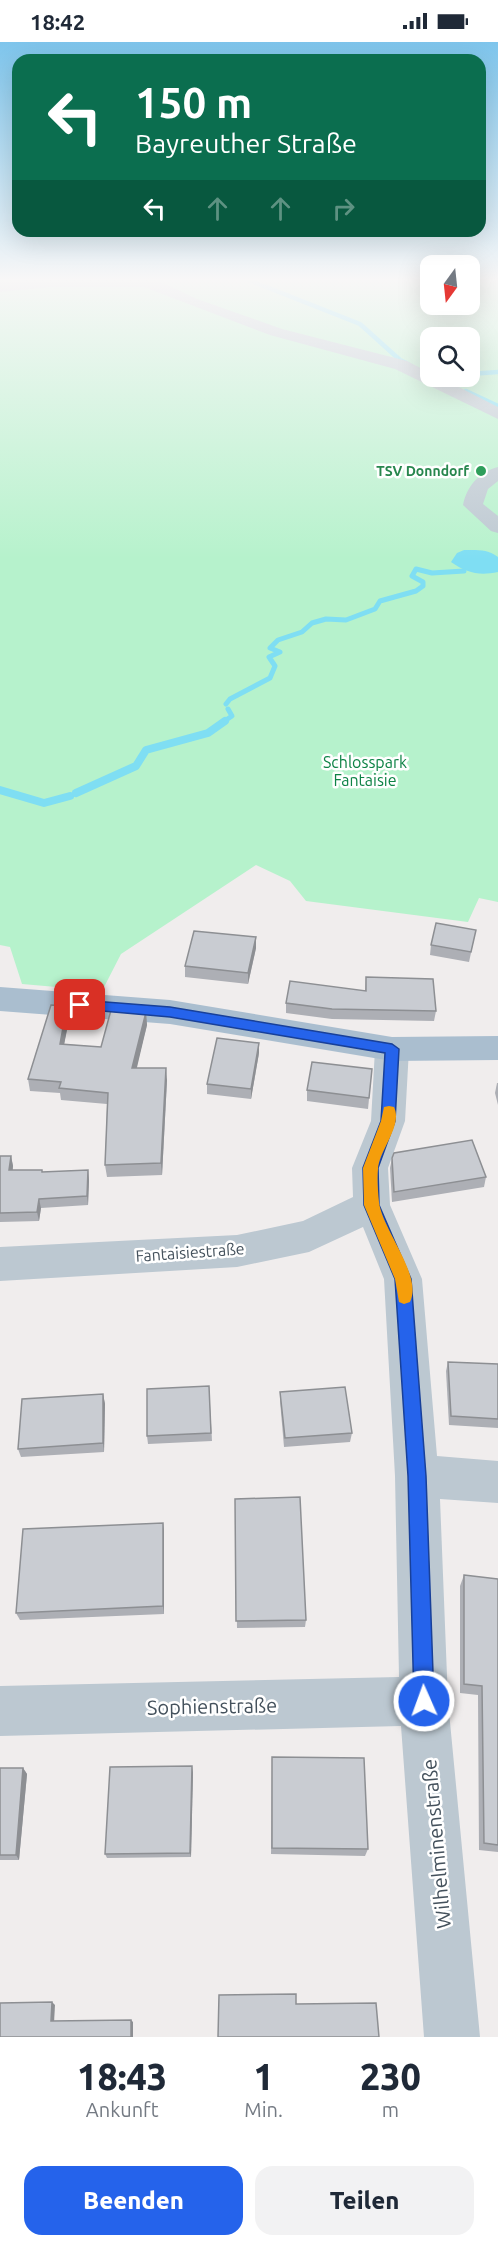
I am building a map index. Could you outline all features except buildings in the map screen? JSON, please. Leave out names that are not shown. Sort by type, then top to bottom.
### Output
[{"type":"main road","points":[[0,999],[170,1012],[392,1049],[498,1048]]},
{"type":"street","points":[[414,372],[498,414]]},
{"type":"street","points":[[498,473],[484,480],[474,496],[472,505],[498,527]]},
{"type":"street","name":"Wilhelminenstraße","points":[[392,1049],[388,1121],[370,1168],[372,1205],[403,1279],[417,1476],[424,1701],[452,2037]]},
{"type":"street","name":"Fantaisiestraße","points":[[0,1264],[237,1251],[309,1236],[372,1205]]},
{"type":"street","points":[[417,1476],[498,1482]]},
{"type":"street","name":"Sophienstraße","points":[[0,1711],[424,1701]]},
{"type":"green space","name":"Schlosspark Fantaisie","points":[[0,372],[420,372],[420,387],[480,387],[480,372],[498,372],[498,902],[479,898],[468,922],[306,901],[290,881],[256,865],[121,954],[102,991],[22,984],[10,947],[0,945]]},
{"type":"water","points":[[464,550],[494,554],[498,557],[498,572],[473,573],[451,562],[457,553]]},
{"type":"waterway","points":[[480,373],[497,372]]},
{"type":"waterway","points":[[466,391],[498,406]]},
{"type":"waterway","points":[[226,704],[230,699],[270,678],[275,666],[269,657],[280,652],[270,648],[278,640],[302,632],[312,623],[326,619],[346,620],[375,609],[380,601],[416,591],[423,586],[423,582],[412,576],[416,569],[432,573],[464,571]]},
{"type":"waterway","points":[[223,722],[232,716],[228,709]]},
{"type":"waterway","points":[[76,793],[136,766],[146,750],[208,733],[225,721]]},
{"type":"waterway","points":[[0,790],[44,803],[70,796]]},
{"type":"slow traffic","points":[[389,1111],[388,1121],[370,1168],[372,1205],[403,1279],[404,1297]]},
{"type":"place","name":"TSV Donndorf","points":[[481,471]]},
{"type":"route","points":[[80,1005],[170,1012],[392,1049],[388,1121],[370,1168],[372,1205],[403,1279],[417,1476],[424,1701]]}]
